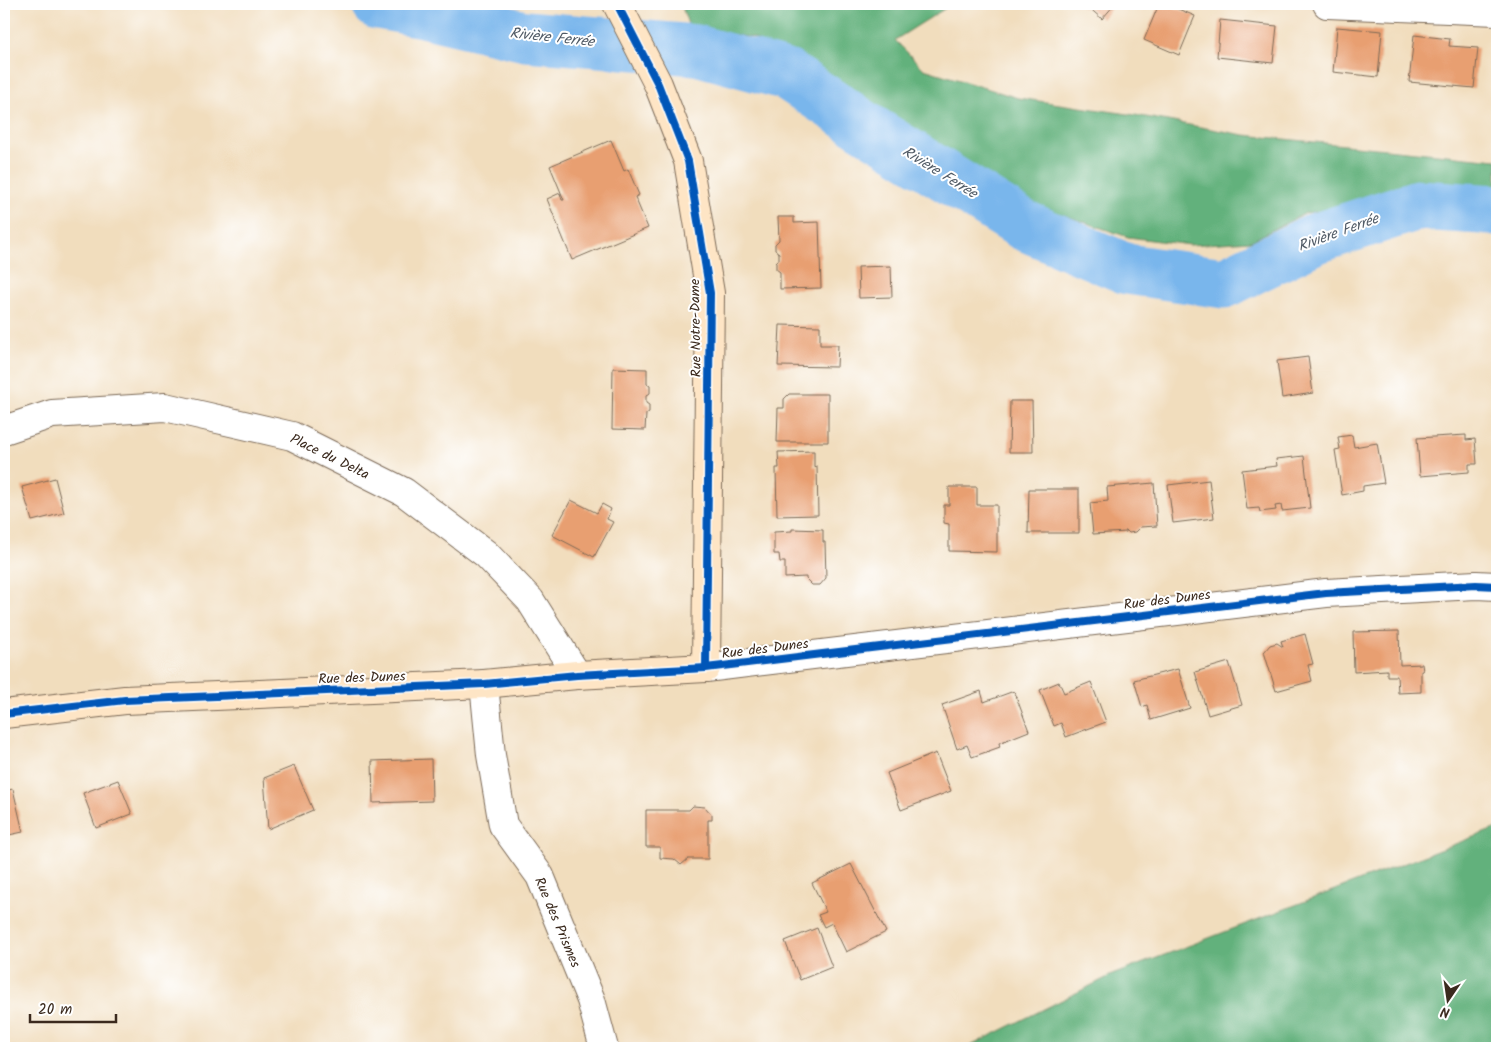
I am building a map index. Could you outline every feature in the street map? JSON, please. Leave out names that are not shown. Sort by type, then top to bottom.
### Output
[{"type":"street","points":[[1327,4],[1497,11]]},
{"type":"street","name":"Rue Notre-Dame","points":[[618,6],[658,84],[688,161],[710,292],[706,668]]},
{"type":"street","name":"Place du Delta","points":[[4,430],[52,414],[165,407],[292,436],[404,492],[486,554],[530,600],[577,675]]},
{"type":"street","name":"Rue des Dunes","points":[[4,714],[125,700],[484,684],[577,675],[706,668],[1326,593],[1476,585],[1497,586]]},
{"type":"street","name":"Rue des Prismes","points":[[484,684],[491,755],[503,826],[540,876],[591,1000],[604,1048]]},
{"type":"green space","points":[[681,4],[952,4],[895,40],[924,69],[1018,98],[1135,115],[1244,135],[1497,160],[1497,198],[1456,192],[1306,213],[1251,241],[1190,245],[1128,237],[1046,209],[914,139],[814,70],[753,38],[689,27]]},
{"type":"green space","points":[[1497,828],[1497,1048],[966,1048],[1112,975]]},
{"type":"building","points":[[1079,4],[1115,4],[1102,19],[1086,5],[1084,8]]},
{"type":"building","points":[[1159,4],[1166,4],[1195,16],[1179,55],[1144,40]]},
{"type":"building","points":[[1220,20],[1277,26],[1273,63],[1217,57]]},
{"type":"building","points":[[1337,27],[1382,31],[1378,77],[1333,72]]},
{"type":"building","points":[[1414,35],[1450,39],[1449,46],[1478,48],[1474,88],[1409,82]]},
{"type":"building","points":[[611,140],[624,171],[628,169],[639,195],[635,197],[648,228],[572,260],[547,199],[560,193],[562,200],[564,200],[550,166]]},
{"type":"building","points":[[778,217],[794,217],[794,223],[819,222],[821,288],[780,289],[780,272],[776,269],[779,253],[775,250],[775,244],[779,240]]},
{"type":"building","points":[[891,266],[892,297],[859,298],[858,267]]},
{"type":"building","points":[[780,325],[820,326],[820,345],[838,345],[837,367],[778,366]]},
{"type":"building","points":[[1308,357],[1313,393],[1282,398],[1277,361]]},
{"type":"building","points":[[613,368],[647,369],[647,384],[650,386],[650,393],[646,396],[649,412],[646,414],[645,430],[612,429]]},
{"type":"building","points":[[789,394],[828,394],[828,442],[777,442],[778,408],[784,408],[784,399]]},
{"type":"building","points":[[1010,401],[1032,401],[1033,452],[1009,452]]},
{"type":"building","points":[[1352,435],[1354,447],[1377,443],[1384,483],[1363,486],[1363,491],[1342,495],[1335,450],[1340,449],[1338,437]]},
{"type":"building","points":[[1466,435],[1466,440],[1475,439],[1477,464],[1469,464],[1469,472],[1420,476],[1417,438]]},
{"type":"building","points":[[814,451],[814,467],[817,466],[818,515],[777,516],[776,468],[779,468],[778,452]]},
{"type":"building","points":[[1304,456],[1310,508],[1282,511],[1281,505],[1275,506],[1276,510],[1260,512],[1259,508],[1247,509],[1242,470],[1277,466],[1276,459]]},
{"type":"building","points":[[55,478],[64,513],[32,521],[22,487]]},
{"type":"building","points":[[1209,480],[1214,518],[1173,523],[1168,485]]},
{"type":"building","points":[[1154,483],[1157,526],[1140,527],[1135,532],[1129,533],[1126,530],[1126,532],[1093,534],[1090,503],[1108,501],[1107,487]]},
{"type":"building","points":[[949,487],[977,487],[977,505],[997,505],[997,552],[949,551],[949,524],[944,523],[944,505],[949,505]]},
{"type":"building","points":[[1029,489],[1079,489],[1079,533],[1028,533]]},
{"type":"building","points":[[571,500],[597,513],[602,504],[611,509],[607,519],[613,522],[594,557],[552,535]]},
{"type":"building","points":[[792,529],[823,530],[826,578],[820,585],[812,585],[806,577],[785,578],[785,562],[780,562],[779,554],[774,554],[774,532],[792,531]]},
{"type":"building","points":[[1399,631],[1400,665],[1422,664],[1421,692],[1398,693],[1397,676],[1387,676],[1387,670],[1354,672],[1353,632]]},
{"type":"building","points":[[1305,634],[1313,664],[1308,665],[1312,681],[1276,691],[1264,652],[1270,645],[1277,643],[1283,647],[1281,641]]},
{"type":"building","points":[[1229,662],[1242,705],[1208,715],[1195,672]]},
{"type":"building","points":[[1178,669],[1190,708],[1151,720],[1147,705],[1142,707],[1134,680]]},
{"type":"building","points":[[1059,682],[1064,693],[1091,682],[1106,722],[1066,737],[1061,723],[1054,726],[1040,690]]},
{"type":"building","points":[[981,691],[984,702],[1014,691],[1029,731],[999,743],[1000,747],[972,757],[967,745],[957,749],[942,705]]},
{"type":"building","points":[[936,753],[951,791],[901,810],[887,773]]},
{"type":"building","points":[[431,759],[432,801],[373,803],[372,761]]},
{"type":"building","points":[[294,766],[313,810],[268,829],[264,778]]},
{"type":"building","points":[[118,780],[132,814],[96,828],[83,793]]},
{"type":"building","points":[[13,789],[23,832],[4,836],[4,791]]},
{"type":"building","points":[[693,806],[705,807],[712,815],[712,820],[708,820],[708,859],[688,859],[681,865],[674,859],[660,858],[660,847],[646,847],[646,810],[689,810]]},
{"type":"building","points":[[851,864],[886,932],[846,952],[832,923],[824,927],[818,915],[826,912],[812,883]]},
{"type":"building","points":[[817,928],[832,967],[800,980],[785,941]]},
{"type":"waterway","name":"Rivière Ferrée","points":[[377,4],[422,12],[525,36],[696,50],[787,75],[1023,225],[1127,269],[1224,283],[1314,239],[1418,205],[1497,210]]},
{"type":"cycle path","points":[[617,4],[658,84],[688,161],[710,293],[706,668]]},
{"type":"cycle path","points":[[4,714],[125,700],[484,684],[577,675],[706,668],[1326,593],[1476,585],[1497,586]]}]
